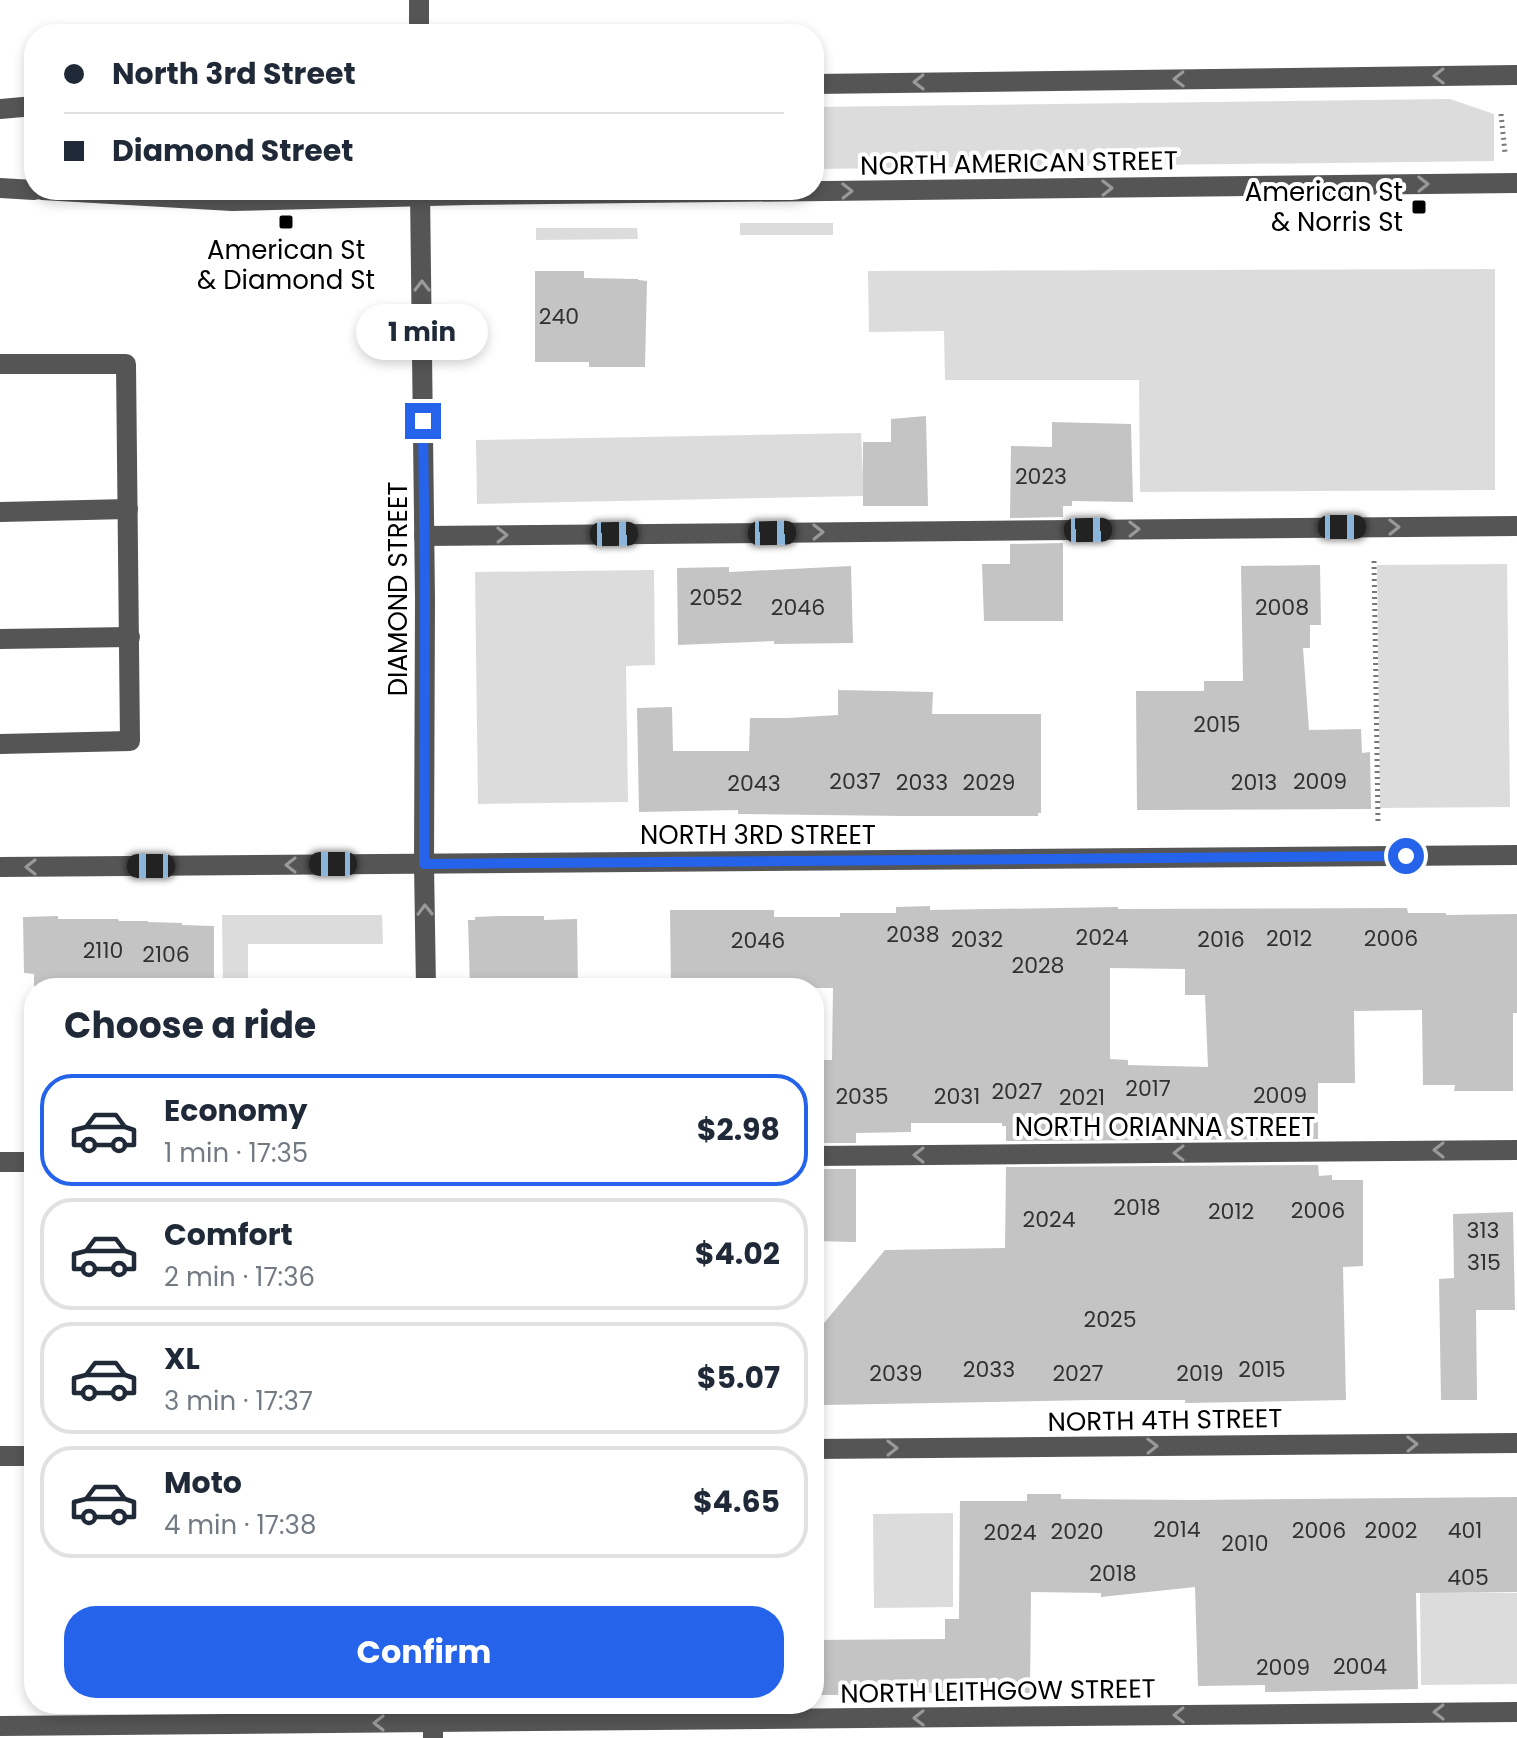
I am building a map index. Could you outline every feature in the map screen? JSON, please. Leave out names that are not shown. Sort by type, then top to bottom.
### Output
[{"type":"street","points":[[419,0],[419,24]]},
{"type":"street","points":[[824,84],[1517,75]]},
{"type":"street","points":[[0,109],[24,107]]},
{"type":"street","name":"NORTH AMERICAN STREET","points":[[824,189],[1517,183]]},
{"type":"street","points":[[0,188],[24,189]]},
{"type":"street","name":"NORTH AMERICAN STREET","points":[[215,200],[256,200]]},
{"type":"street","name":"DIAMOND STREET","points":[[420,200],[426,978]]},
{"type":"street","points":[[0,364],[126,364],[130,637],[130,741],[0,744]]},
{"type":"street","points":[[0,512],[128,509]]},
{"type":"street","points":[[424,536],[1517,526]]},
{"type":"street","points":[[0,639],[130,637]]},
{"type":"street","name":"NORTH 3RD STREET","points":[[0,867],[1517,855]]},
{"type":"street","name":"NORTH ORIANNA STREET","points":[[824,1156],[1517,1150]]},
{"type":"street","points":[[0,1162],[24,1162]]},
{"type":"street","name":"NORTH 4TH STREET","points":[[824,1449],[1517,1443]]},
{"type":"street","points":[[0,1456],[24,1456]]},
{"type":"street","name":"NORTH LEITHGOW STREET","points":[[0,1726],[1517,1712]]},
{"type":"path","points":[[1501,114],[1505,157]]},
{"type":"path","points":[[1373,527],[1378,856]]},
{"type":"shaded area","points":[[1450,99],[1494,114],[1494,161],[824,169],[824,107]]},
{"type":"shaded area","points":[[740,223],[833,223],[833,235],[740,235]]},
{"type":"shaded area","points":[[536,228],[637,228],[638,239],[536,240]]},
{"type":"shaded area","points":[[1495,269],[1495,490],[1140,492],[1139,380],[945,380],[944,331],[869,332],[868,271]]},
{"type":"shaded area","points":[[861,433],[864,496],[477,504],[476,440]]},
{"type":"shaded area","points":[[1507,564],[1510,807],[1380,808],[1377,565]]},
{"type":"shaded area","points":[[654,570],[655,665],[626,666],[628,802],[478,804],[475,572]]},
{"type":"shaded area","points":[[222,915],[382,915],[383,944],[248,944],[248,978],[223,978]]},
{"type":"shaded area","points":[[953,1513],[953,1607],[874,1608],[873,1514]]},
{"type":"shaded area","points":[[1420,1592],[1517,1593],[1517,1684],[1421,1685]]},
{"type":"building","points":[[535,271],[584,271],[584,278],[647,281],[645,367],[589,367],[589,362],[535,362]]},
{"type":"building","points":[[926,416],[928,506],[863,506],[863,442],[891,442],[891,419]]},
{"type":"building","points":[[1052,422],[1131,424],[1133,502],[1072,501],[1072,506],[1063,506],[1063,517],[1010,518],[1011,446],[1052,447]]},
{"type":"building","points":[[1063,543],[1063,621],[984,621],[982,564],[1010,564],[1010,544]]},
{"type":"building","points":[[1320,565],[1321,625],[1310,625],[1310,648],[1303,648],[1309,730],[1361,729],[1362,753],[1370,752],[1371,809],[1137,810],[1136,691],[1204,691],[1204,681],[1243,681],[1241,566]]},
{"type":"building","points":[[851,566],[853,643],[774,644],[774,641],[678,645],[677,568],[729,567],[729,572]]},
{"type":"building","points":[[838,690],[933,692],[932,714],[1041,714],[1041,813],[1038,816],[903,816],[738,814],[738,810],[639,812],[637,708],[672,707],[673,751],[749,751],[750,718],[838,715]]},
{"type":"building","points":[[930,906],[930,910],[1407,908],[1408,913],[1517,914],[1513,1091],[1454,1091],[1455,1085],[1423,1085],[1422,1010],[1354,1011],[1355,1083],[1318,1083],[1318,1139],[1006,1141],[1006,1126],[1002,1123],[911,1123],[911,1132],[856,1133],[856,1143],[824,1143],[824,1060],[832,1060],[833,988],[824,988],[824,978],[671,978],[670,910],[774,910],[774,917],[896,913],[896,907]],"holes":[[[1110,968],[1185,969],[1185,995],[1205,995],[1208,1067],[1128,1065],[1128,1060],[1110,1059]]]},
{"type":"building","points":[[58,916],[58,919],[118,919],[214,926],[214,978],[34,978],[34,974],[24,973],[23,917]]},
{"type":"building","points":[[475,917],[577,919],[578,978],[470,978],[468,920],[475,920]]},
{"type":"building","points":[[1318,1165],[1319,1176],[1332,1175],[1332,1180],[1363,1180],[1363,1266],[1343,1267],[1346,1400],[1185,1403],[1185,1400],[1092,1400],[824,1405],[824,1323],[885,1250],[1005,1248],[1006,1167]]},
{"type":"building","points":[[824,1169],[856,1169],[856,1242],[824,1241]]},
{"type":"building","points":[[1513,1212],[1515,1310],[1476,1310],[1477,1400],[1441,1400],[1439,1279],[1454,1278],[1453,1214]]},
{"type":"building","points":[[1027,1494],[1061,1494],[1061,1499],[1194,1500],[1517,1497],[1517,1592],[1416,1593],[1418,1689],[1265,1692],[1265,1685],[1198,1686],[1195,1587],[1101,1597],[1101,1593],[1031,1592],[1030,1693],[927,1693],[860,1685],[860,1695],[824,1695],[824,1640],[945,1639],[945,1619],[959,1619],[960,1501],[1027,1501]]},
{"type":"place","name":"American St & Norris St","points":[[1419,207]]},
{"type":"place","name":"American St & Diamond St","points":[[286,222]]},
{"type":"route","points":[[423,421],[424,864],[1406,856]]}]
